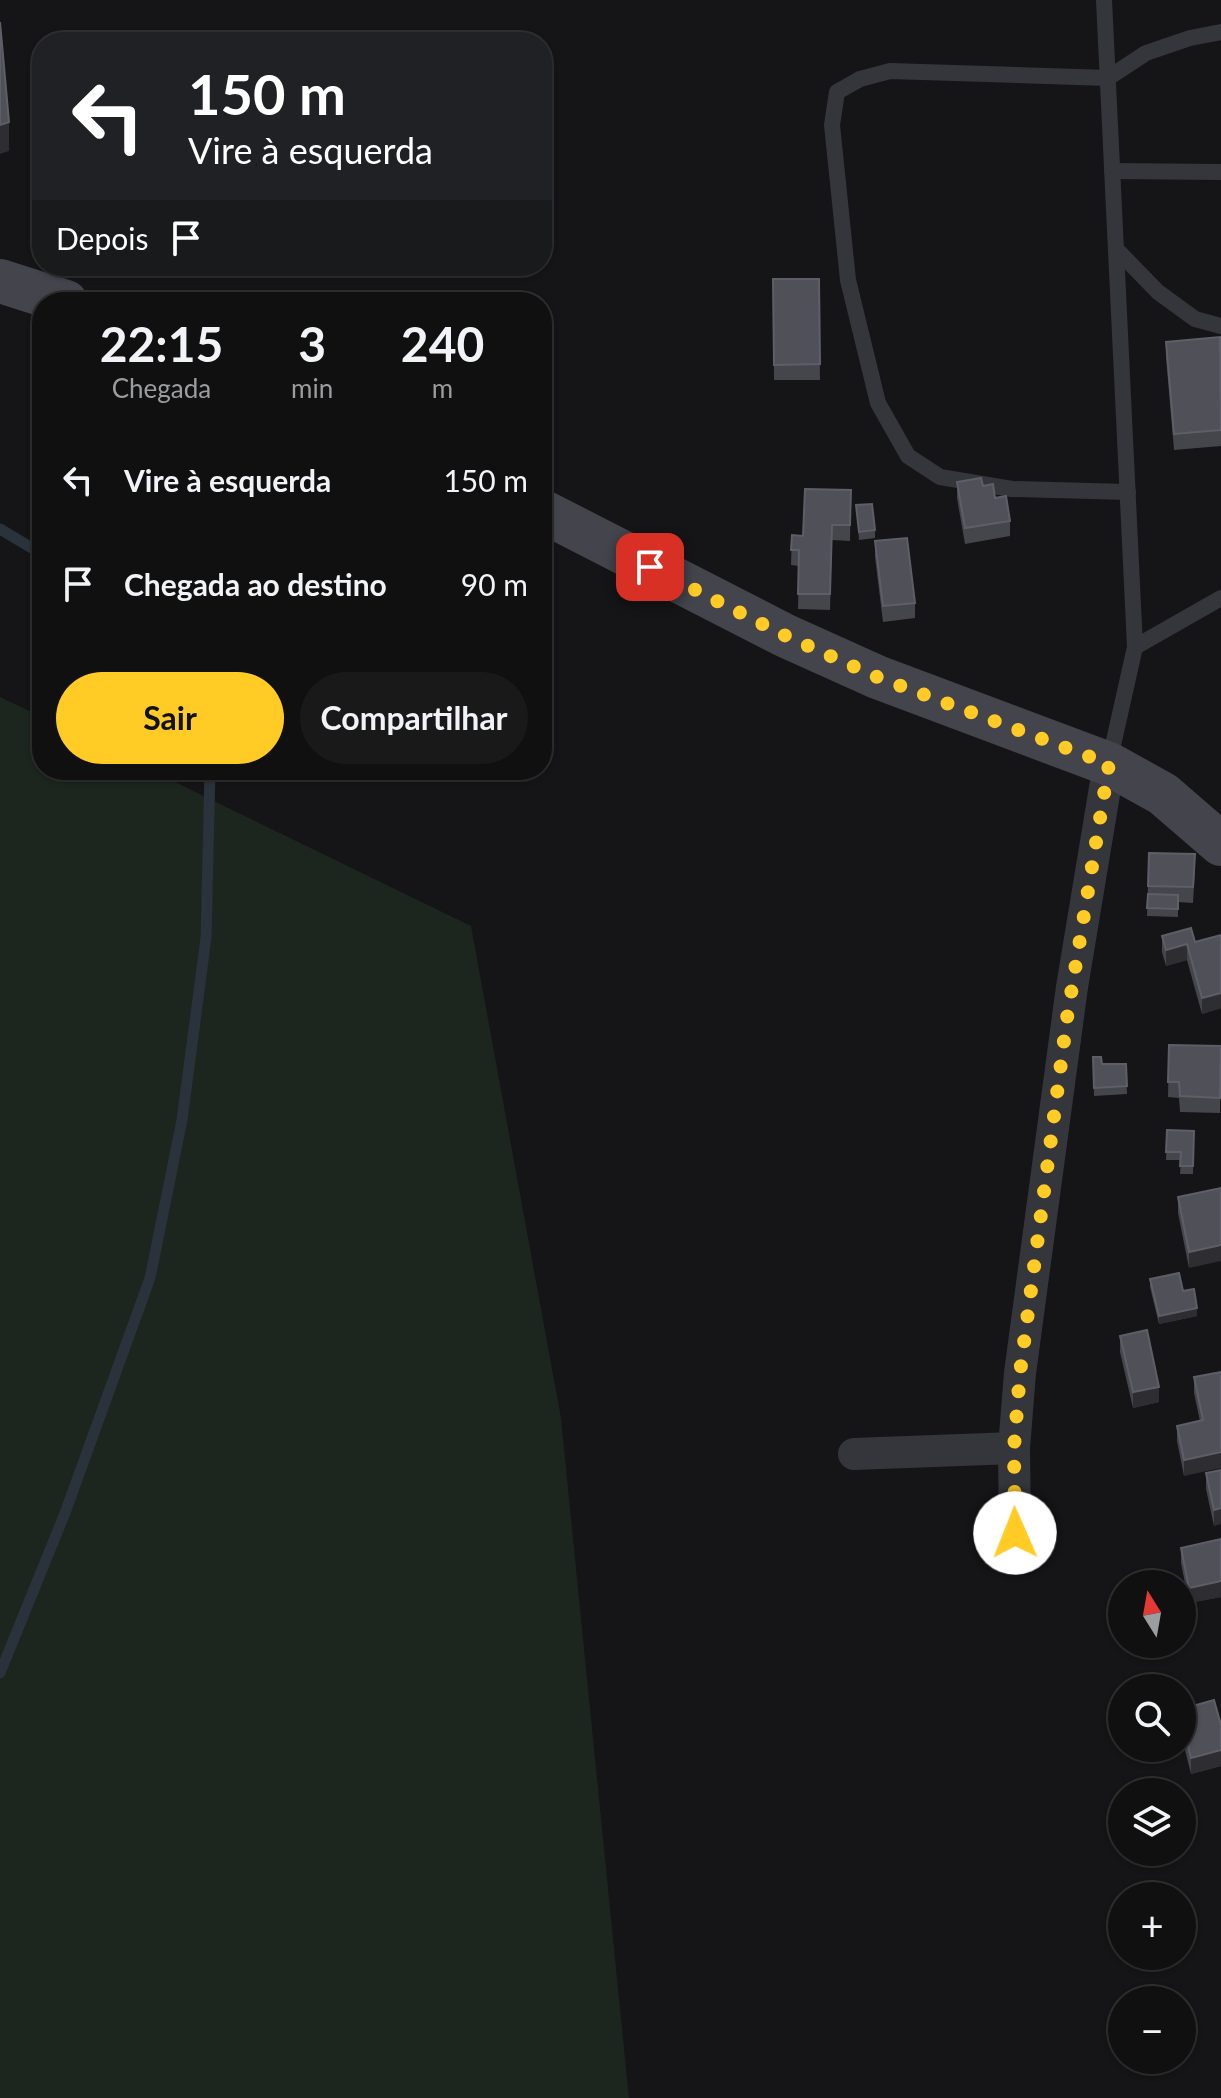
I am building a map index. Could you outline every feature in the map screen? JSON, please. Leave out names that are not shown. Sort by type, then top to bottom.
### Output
[{"type":"street","points":[[0,281],[35,292]]},
{"type":"street","points":[[552,516],[786,636],[877,677],[1109,764],[1163,794],[1221,844]]},
{"type":"street","points":[[1015,1533],[1014,1448],[1020,1373],[1054,1112],[1109,764]]},
{"type":"street","points":[[854,1454],[1014,1448]]},
{"type":"lane","points":[[1104,0],[1135,647],[1109,764]]},
{"type":"lane","points":[[1128,492],[1012,489],[940,477],[908,456],[878,403],[848,280],[832,125],[837,92],[860,79],[890,71],[1108,78],[1146,53],[1190,38],[1221,32]]},
{"type":"lane","points":[[1112,171],[1221,172]]},
{"type":"lane","points":[[1116,249],[1158,292],[1195,319],[1221,326]]},
{"type":"lane","points":[[1135,647],[1221,598]]},
{"type":"shaded area","points":[[0,697],[32,712],[32,780],[171,780],[471,926],[561,1418],[629,2098],[0,2098]]},
{"type":"building","points":[[0,22],[9,122],[0,125]]},
{"type":"building","points":[[773,279],[819,279],[820,364],[774,365]]},
{"type":"building","points":[[1220,337],[1221,430],[1174,434],[1166,342]]},
{"type":"building","points":[[981,478],[983,486],[993,484],[995,498],[1006,496],[1010,521],[965,528],[957,482]]},
{"type":"building","points":[[805,489],[851,490],[850,525],[832,525],[830,594],[798,594],[799,550],[791,550],[792,535],[803,536]]},
{"type":"building","points":[[872,504],[875,530],[859,532],[856,505]]},
{"type":"building","points":[[907,538],[915,603],[883,606],[875,541]]},
{"type":"building","points":[[1149,853],[1195,854],[1193,887],[1148,886]]},
{"type":"building","points":[[1148,894],[1178,895],[1178,909],[1147,908]]},
{"type":"building","points":[[1191,928],[1195,942],[1221,935],[1221,993],[1202,998],[1187,944],[1166,950],[1162,936]]},
{"type":"building","points":[[1169,1045],[1221,1046],[1220,1098],[1180,1096],[1179,1082],[1168,1082]]},
{"type":"building","points":[[1093,1057],[1101,1057],[1102,1064],[1126,1064],[1127,1086],[1094,1088]]},
{"type":"building","points":[[1167,1130],[1194,1131],[1193,1166],[1180,1166],[1181,1152],[1166,1152]]},
{"type":"building","points":[[1221,1188],[1221,1245],[1189,1252],[1178,1197]]},
{"type":"building","points":[[1179,1273],[1183,1291],[1194,1289],[1197,1308],[1159,1316],[1150,1279]]},
{"type":"building","points":[[1147,1330],[1159,1387],[1133,1392],[1120,1336]]},
{"type":"building","points":[[1221,1372],[1221,1452],[1184,1460],[1177,1426],[1203,1420],[1194,1377]]},
{"type":"building","points":[[1221,1470],[1221,1508],[1214,1510],[1206,1473]]},
{"type":"building","points":[[1221,1539],[1221,1581],[1196,1586],[1196,1570],[1185,1570],[1181,1548]]},
{"type":"building","points":[[1214,1700],[1221,1725],[1221,1750],[1196,1757],[1196,1705]]},
{"type":"waterway","points":[[0,529],[32,548]]},
{"type":"waterway","points":[[0,1673],[65,1513],[150,1278],[182,1120],[206,938],[210,780]]},
{"type":"route","points":[[650,567],[786,636],[877,677],[1109,764],[1067,1018],[1020,1373],[1014,1448],[1015,1533]]}]
